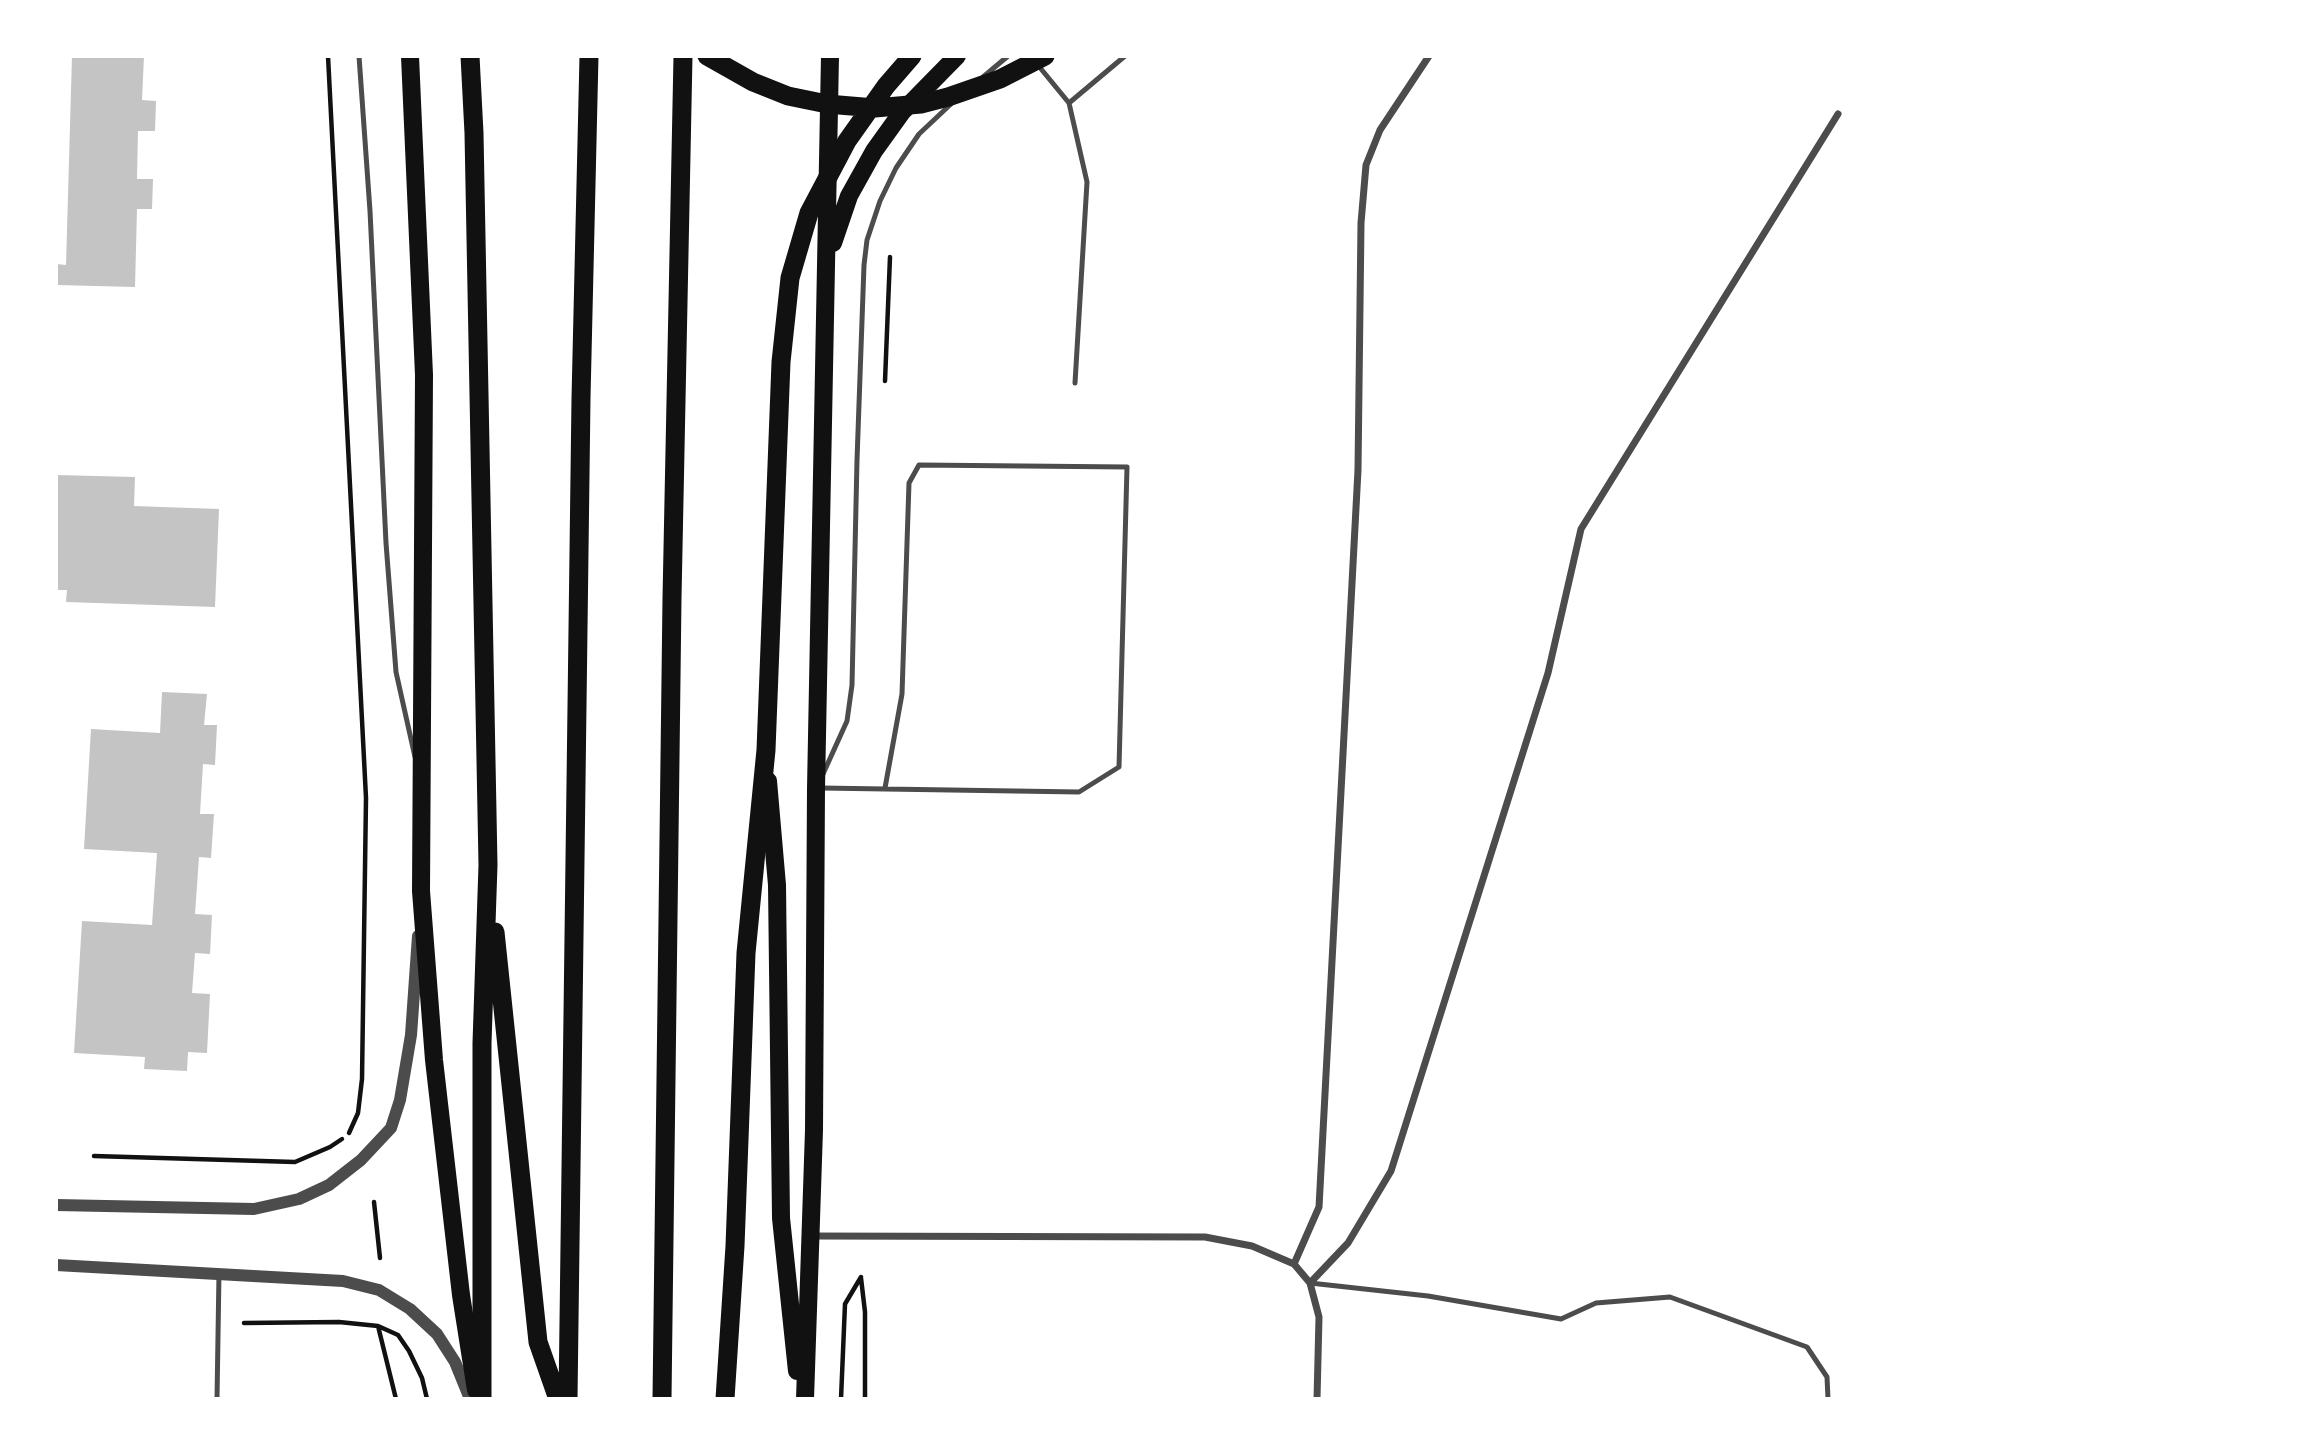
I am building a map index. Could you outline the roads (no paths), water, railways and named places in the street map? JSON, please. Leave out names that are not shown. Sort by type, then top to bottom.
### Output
[{"type":"highway","points":[[470,56],[474,133],[488,865],[482,1043],[479,1399]]},
{"type":"highway","points":[[568,1399],[581,398],[589,56]]},
{"type":"highway","points":[[662,1399],[672,584],[683,56]]},
{"type":"highway","points":[[682,92],[696,56]]},
{"type":"highway","points":[[707,56],[752,82],[788,96],[827,104],[875,108],[921,104],[948,97],[1000,79],[1045,56]]},
{"type":"highway","points":[[725,1399],[735,1246],[746,953],[766,750],[781,362],[790,278],[809,213],[847,141],[886,86],[912,56]]},
{"type":"highway","points":[[488,865],[538,1342],[558,1399]]},
{"type":"main road","points":[[410,56],[424,375],[421,891],[434,1060],[461,1295],[479,1399]]},
{"type":"main road","points":[[805,1399],[814,1130],[816,788],[830,56]]},
{"type":"main road","points":[[827,262],[849,196],[874,151],[902,112],[955,57]]},
{"type":"main road","points":[[766,750],[777,885],[781,1218],[800,1399]]},
{"type":"street","points":[[1294,1264],[1320,1208],[1357,470],[1361,223],[1366,165],[1380,130],[1429,56]]},
{"type":"street","points":[[1310,1283],[1348,1243],[1391,1171],[1548,673],[1581,529],[1838,114]]},
{"type":"street","points":[[56,1205],[254,1209],[299,1199],[329,1185],[361,1160],[391,1128],[400,1100],[411,1035],[421,891]]},
{"type":"street","points":[[810,1236],[1205,1237],[1252,1246],[1294,1264],[1310,1283],[1319,1317],[1317,1399]]},
{"type":"street","points":[[56,1265],[343,1281],[379,1290],[410,1309],[437,1334],[455,1362],[470,1399]]},
{"type":"lane","points":[[359,56],[370,211],[386,543],[396,672],[422,791]]},
{"type":"lane","points":[[885,788],[902,694],[909,483],[919,465],[1127,467],[1119,767],[1079,792],[816,788],[847,721],[850,705],[864,265],[870,229],[887,185],[919,134],[934,118],[1008,56]]},
{"type":"lane","points":[[1031,56],[1069,103],[1087,182],[1075,383]]},
{"type":"lane","points":[[1069,103],[1125,56]]},
{"type":"lane","points":[[217,1399],[219,1273]]},
{"type":"lane","points":[[1310,1283],[1428,1296],[1561,1319],[1596,1303],[1670,1297],[1807,1347],[1827,1377],[1828,1399]]}]
